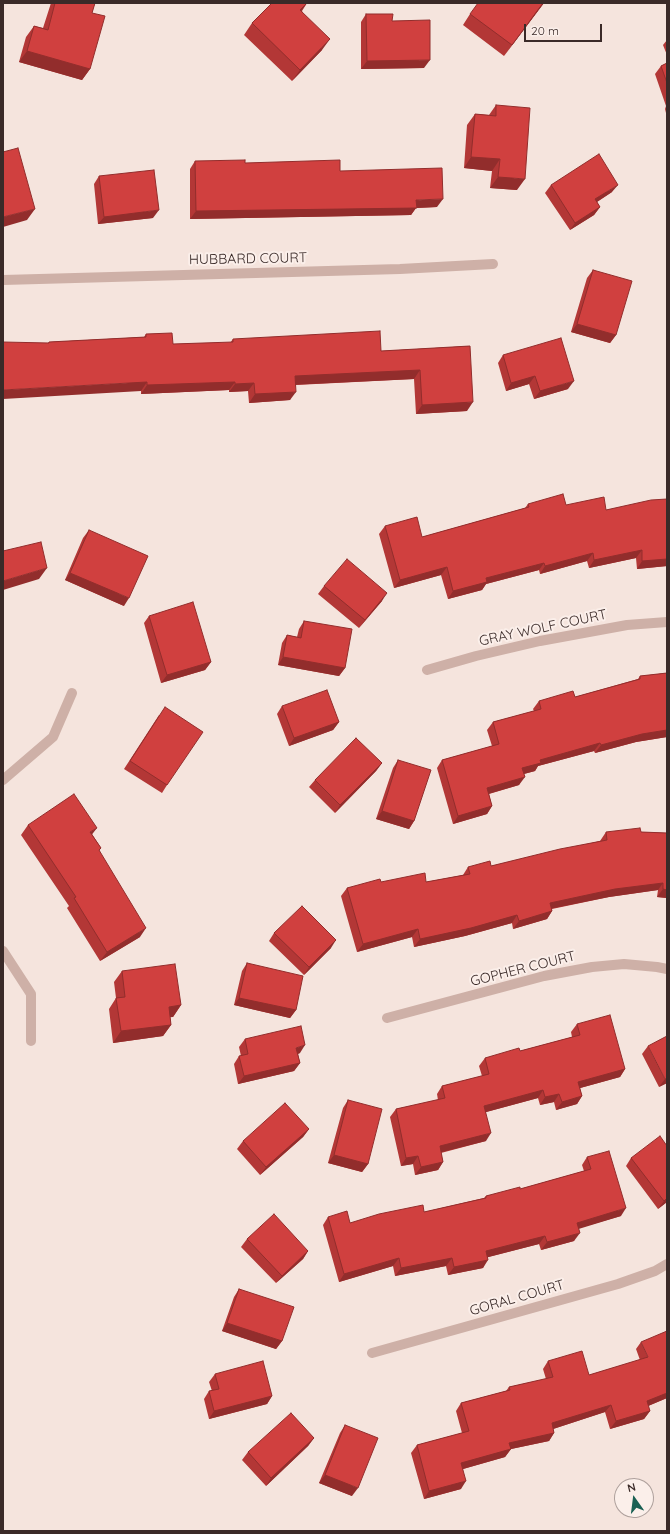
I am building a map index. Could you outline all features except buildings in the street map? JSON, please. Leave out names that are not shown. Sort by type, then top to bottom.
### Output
[{"type":"street","name":"HUBBARD COURT","points":[[3,280],[400,269],[493,264]]},
{"type":"street","name":"GRAY WOLF COURT","points":[[427,670],[476,656],[574,634],[627,625],[667,622]]},
{"type":"street","points":[[3,780],[53,737],[72,693]]},
{"type":"street","points":[[3,951],[31,994],[32,1041]]},
{"type":"street","name":"GOPHER COURT","points":[[387,1018],[544,976],[592,967],[624,964],[667,969]]},
{"type":"street","name":"GORAL COURT","points":[[372,1353],[618,1284],[655,1271],[667,1264]]}]
